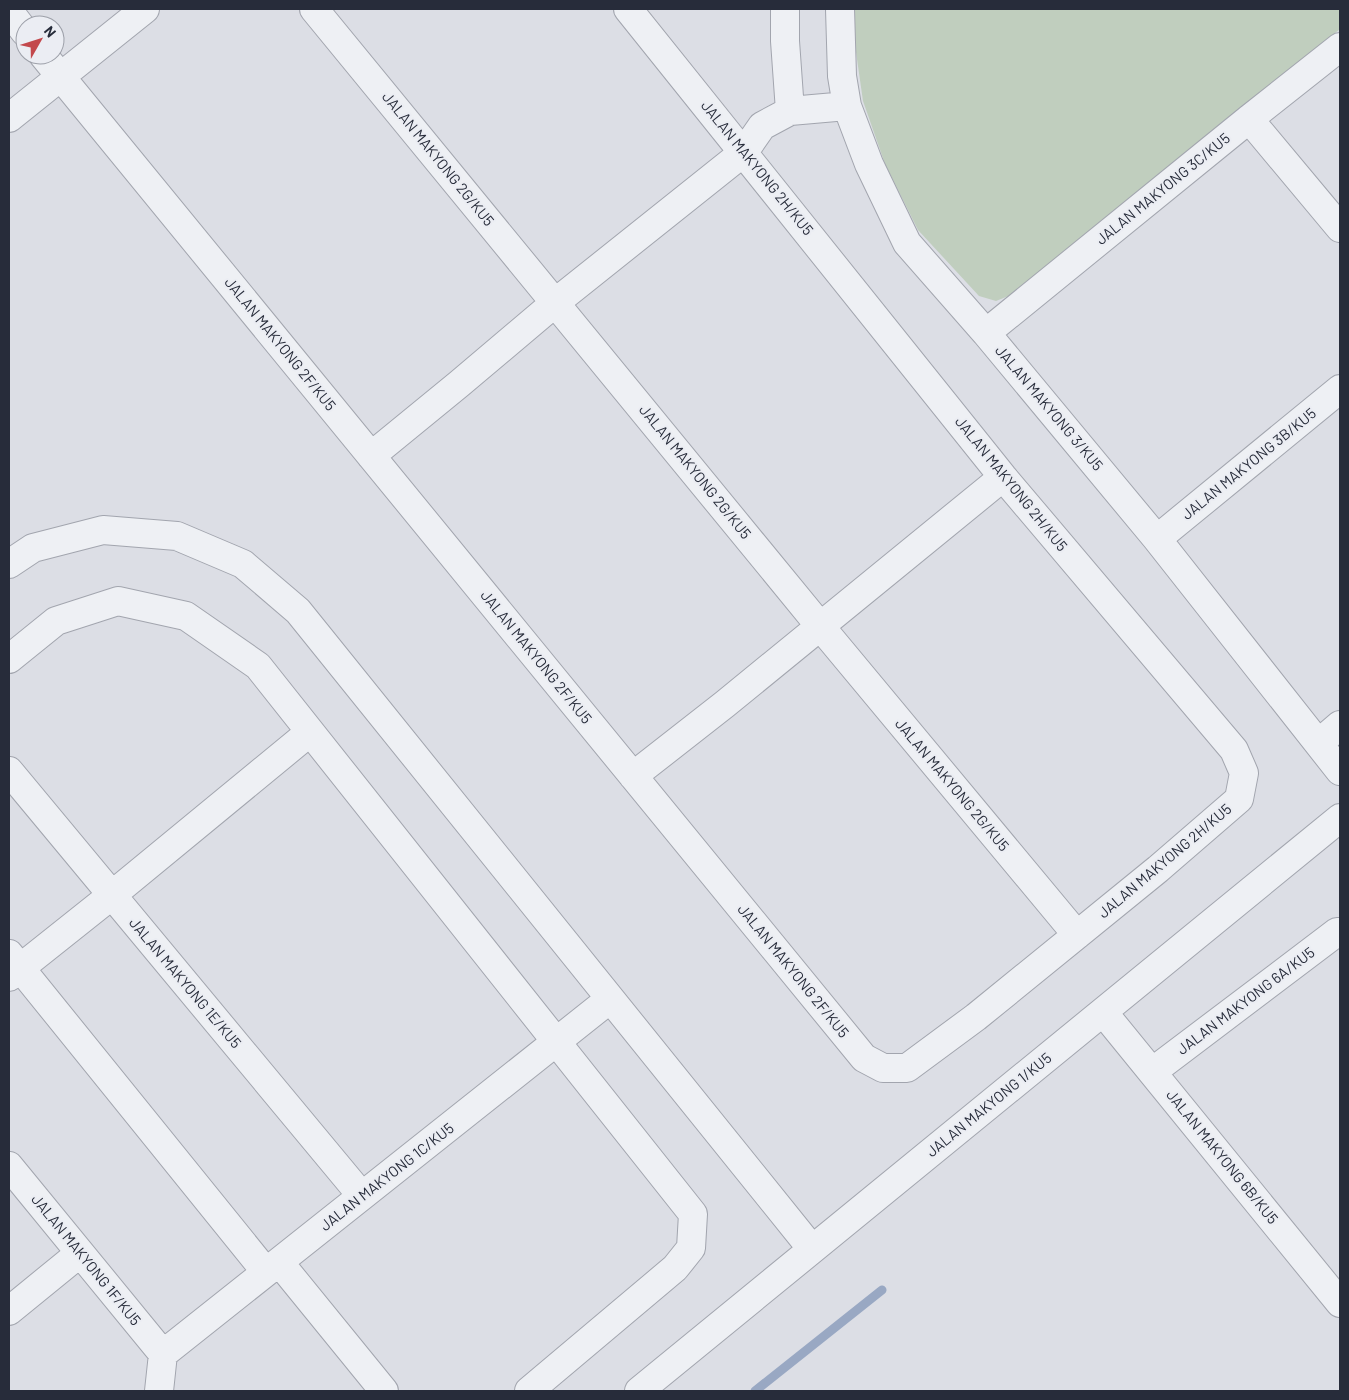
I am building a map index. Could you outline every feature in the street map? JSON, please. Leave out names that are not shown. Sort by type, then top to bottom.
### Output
[{"type":"street","points":[[9,118],[145,9]]},
{"type":"street","name":"JALAN MAKYONG 2G/KU5","points":[[314,9],[820,626],[1077,935]]},
{"type":"street","name":"JALAN MAKYONG 2H/KU5","points":[[628,9],[1003,477],[1234,750],[1244,773],[1239,798],[1158,869],[1077,935]]},
{"type":"street","points":[[785,9],[785,42],[790,111]]},
{"type":"street","name":"JALAN MAKYONG 3/KU5","points":[[840,9],[842,76],[847,106],[868,164],[907,243],[986,333],[1157,539],[1340,770]]},
{"type":"street","name":"JALAN MAKYONG 3C/KU5","points":[[986,333],[1340,47]]},
{"type":"street","name":"JALAN MAKYONG 2F/KU5","points":[[51,65],[864,1058],[883,1068],[907,1068],[976,1017],[1077,935]]},
{"type":"street","points":[[371,456],[556,302],[744,152],[762,126],[790,111],[847,106]]},
{"type":"street","points":[[1249,119],[1340,228]]},
{"type":"street","name":"JALAN MAKYONG 3B/KU5","points":[[1157,539],[1340,389]]},
{"type":"street","points":[[633,776],[725,704],[1003,477]]},
{"type":"street","points":[[9,564],[33,548],[103,530],[177,536],[243,564],[298,611],[812,1249]]},
{"type":"street","points":[[9,659],[56,621],[118,601],[186,616],[258,666],[693,1214],[692,1248],[675,1268],[529,1391]]},
{"type":"street","points":[[1319,743],[1340,725]]},
{"type":"street","points":[[310,732],[112,895],[12,966],[273,1267],[384,1391]]},
{"type":"street","name":"JALAN MAKYONG 1E/KU5","points":[[9,771],[362,1196]]},
{"type":"street","name":"JALAN MAKYONG 1/KU5","points":[[639,1391],[1340,818]]},
{"type":"street","name":"JALAN MAKYONG 6A/KU5","points":[[1152,1072],[1337,932],[1340,932]]},
{"type":"street","name":"JALAN MAKYONG 1C/KU5","points":[[163,1354],[610,999]]},
{"type":"street","name":"JALAN MAKYONG 6B/KU5","points":[[1103,1012],[1340,1303]]},
{"type":"street","name":"JALAN MAKYONG 1F/KU5","points":[[9,1166],[163,1354]]},
{"type":"street","points":[[9,1311],[80,1253]]},
{"type":"street","points":[[159,1391],[163,1354]]},
{"type":"green space","points":[[855,9],[1340,9],[1340,29],[1016,293],[996,301],[979,296],[918,230],[885,164],[863,101],[854,38]]},
{"type":"waterway","points":[[755,1391],[882,1290]]}]
